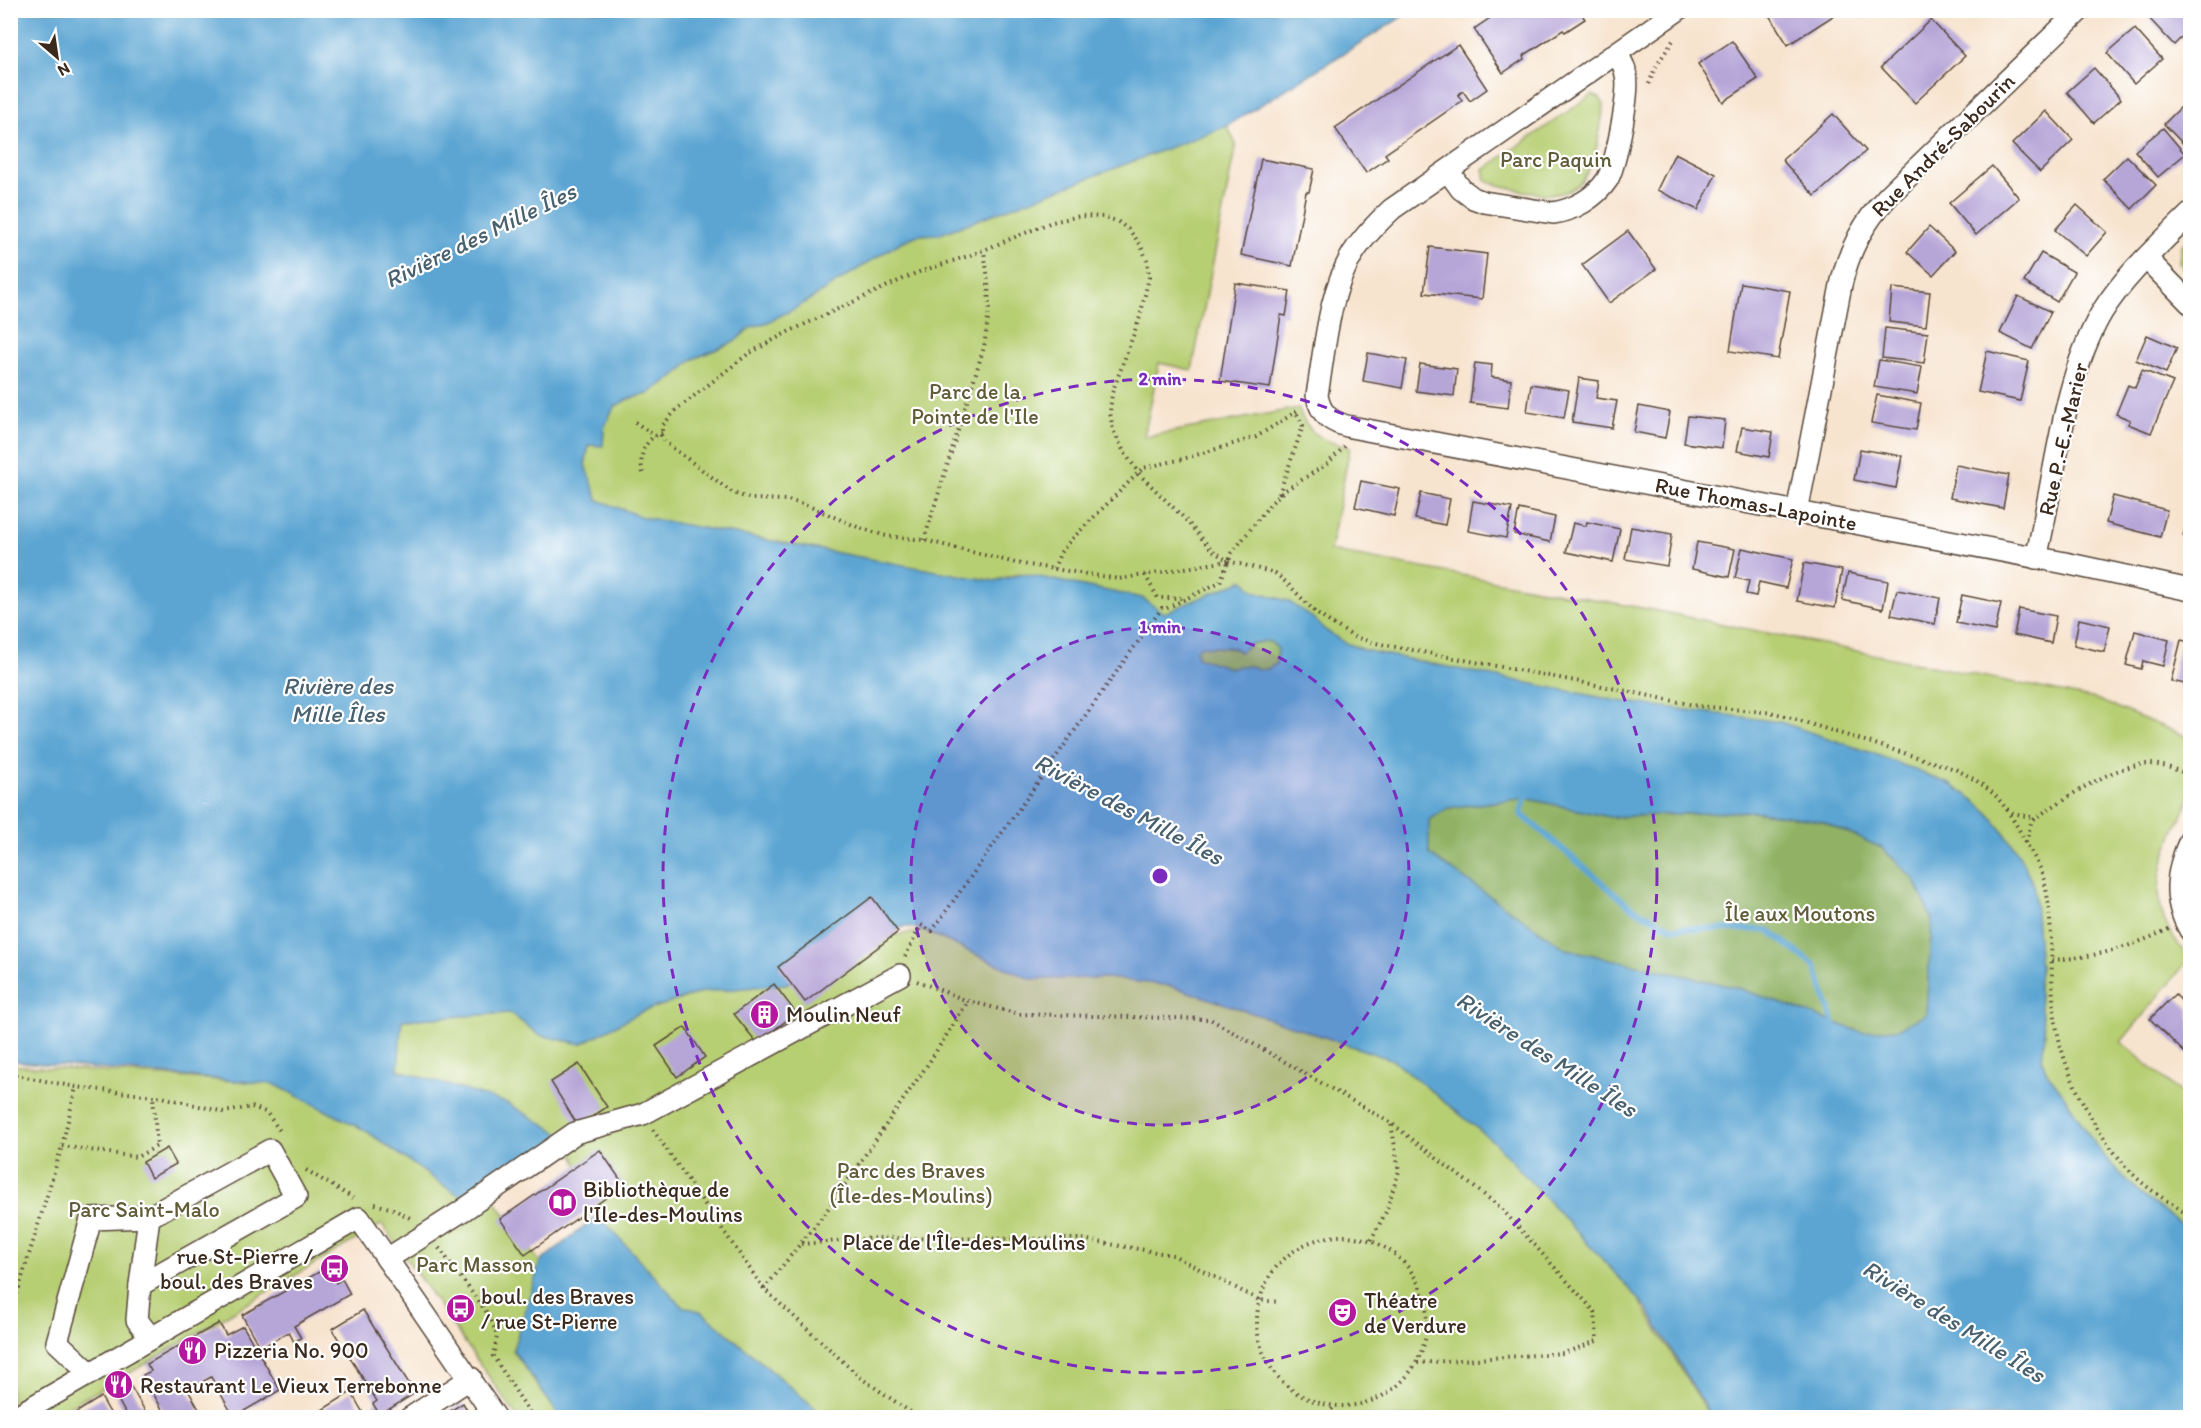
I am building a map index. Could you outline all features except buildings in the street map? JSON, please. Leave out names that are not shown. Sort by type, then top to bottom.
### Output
[{"type":"street","points":[[1617,54],[1627,82],[1616,154],[1607,179],[1584,202],[1563,212],[1553,213],[1484,202],[1466,194],[1448,171],[1678,10]]},
{"type":"street","name":"Rue André-Sabourin","points":[[1797,512],[1841,285],[1845,267],[1857,237],[1865,223],[1888,195],[2080,10]]},
{"type":"street","name":"Rue Thomas-Lapointe","points":[[1448,171],[1379,221],[1352,255],[1334,305],[1317,395],[1324,415],[1339,424],[2036,558],[2190,590]]},
{"type":"street","name":"Rue P.-E.-Marier","points":[[2036,558],[2069,400],[2084,350],[2110,300],[2146,258],[2190,214]]},
{"type":"street","points":[[2146,258],[2190,303]]},
{"type":"street","points":[[2190,840],[2181,864],[2177,887],[2182,916],[2190,930]]},
{"type":"street","points":[[387,1259],[575,1133],[643,1114],[900,970]]},
{"type":"street","points":[[90,1373],[57,1342],[91,1219],[149,1217],[270,1150],[296,1197],[140,1285]]},
{"type":"street","points":[[13,1418],[151,1338],[364,1207],[387,1259],[471,1378],[496,1418]]},
{"type":"street","points":[[149,1217],[137,1320],[151,1338]]},
{"type":"street","points":[[410,1418],[471,1378]]},
{"type":"path","points":[[1649,84],[1655,68],[1674,39]]},
{"type":"path","points":[[1228,561],[1119,579],[1016,563],[924,540],[886,536],[860,528],[806,505],[788,500],[750,499],[733,493],[665,442],[662,433],[663,425],[676,410],[702,388],[748,354],[778,337],[915,273],[984,250],[1052,222],[1080,216],[1104,217],[1117,221],[1129,230],[1140,244],[1147,260],[1149,277],[1146,295],[1112,393],[1110,413],[1113,430],[1138,472],[1212,550],[1228,561],[1265,570],[1281,577],[1317,615],[1354,637],[1451,659],[1698,706],[1775,713],[1956,770],[1976,780],[1998,796],[2026,842],[2043,878],[2048,903],[2055,1014],[2059,1041],[2072,1079],[2084,1105],[2103,1135],[2133,1175],[2190,1216]]},
{"type":"path","points":[[924,540],[984,348],[989,312],[984,250]]},
{"type":"path","points":[[1054,569],[1060,554],[1071,540],[1138,472],[1148,466],[1183,459],[1256,437],[1298,411],[1303,426],[1277,498]]},
{"type":"path","points":[[635,422],[655,436]]},
{"type":"path","points":[[643,473],[640,464],[641,454],[646,444],[662,433]]},
{"type":"path","points":[[1346,446],[1327,464],[1284,490],[1253,525],[1228,561],[1220,582],[1186,597],[1175,605],[1162,608],[932,931],[921,925],[900,970],[968,1001],[1019,1014],[1210,1019],[1390,1122],[1500,1207],[1595,1312],[1597,1341],[1564,1353],[1417,1363]]},
{"type":"path","points":[[1145,575],[1158,598],[1186,597]]},
{"type":"path","points":[[2026,842],[2031,823],[2035,818],[2115,771],[2133,765],[2163,765],[2190,775]]},
{"type":"path","points":[[2006,808],[2013,813],[2035,818]]},
{"type":"path","points":[[2052,960],[2109,953],[2168,929]]},
{"type":"path","name":"Place de l'Île-des-Moulins","points":[[764,1288],[825,1214],[930,1061],[968,1001]]},
{"type":"path","points":[[10,1074],[76,1088],[153,1096],[224,1112],[252,1107],[266,1112],[286,1141]]},
{"type":"path","points":[[10,1317],[62,1146],[76,1088]]},
{"type":"path","points":[[62,1146],[137,1157],[157,1146],[153,1096]]},
{"type":"path","points":[[643,1114],[764,1288],[861,1378],[920,1418]]},
{"type":"path","points":[[1371,1240],[1386,1212],[1399,1170],[1390,1122]]},
{"type":"path","points":[[299,1160],[306,1170],[364,1207],[393,1209],[416,1221],[428,1233],[492,1318],[497,1336],[493,1356],[533,1418]]},
{"type":"path","points":[[1341,1235],[1371,1240],[1404,1261],[1417,1279],[1427,1308],[1427,1317],[1426,1335],[1417,1363],[1391,1391],[1364,1403],[1335,1406],[1301,1396],[1277,1377],[1266,1360],[1257,1332],[1259,1300],[1276,1266],[1296,1249],[1324,1238],[1341,1235]]},
{"type":"path","name":"Place de l'Île-des-Moulins","points":[[801,1244],[876,1238],[1081,1239],[1173,1255],[1259,1300],[1278,1302]]},
{"type":"path","points":[[1323,1418],[1335,1406]]},
{"type":"green space","name":"Parc Paquin","points":[[1592,95],[1600,98],[1604,105],[1593,160],[1588,172],[1580,182],[1570,190],[1549,194],[1514,189],[1486,180],[1484,170]]},
{"type":"green space","name":"Parc de la Pointe de l'Ile","points":[[1227,126],[1236,144],[1192,370],[1159,363],[1144,437],[1298,408],[1307,425],[1318,436],[1350,447],[1330,551],[1658,611],[2096,699],[2190,738],[2189,798],[2162,866],[2160,898],[2162,914],[2168,929],[2190,958],[2121,1042],[2190,1101],[2190,1231],[2143,1196],[2110,1163],[2046,1071],[2042,1059],[2045,1034],[2038,990],[2040,969],[2034,888],[2012,843],[1987,811],[1875,754],[1780,722],[1618,701],[1363,650],[1325,630],[1314,619],[1288,601],[1254,591],[1244,580],[1164,614],[1142,598],[1020,573],[994,581],[958,575],[642,517],[598,500],[585,465],[589,444],[603,445],[604,428],[614,406],[628,399],[648,394],[678,373],[693,359],[734,342],[750,328],[768,322],[901,242],[918,235],[940,234]]},
{"type":"green space","points":[[2190,237],[2190,277],[2179,261],[2182,245]]},
{"type":"green space","points":[[1271,642],[1278,649],[1276,664],[1268,669],[1260,670],[1246,666],[1232,669],[1197,657],[1196,650],[1201,646],[1234,649],[1241,652],[1250,644]]},
{"type":"green space","name":"Île aux Moutons","points":[[1525,798],[1609,817],[1754,811],[1821,821],[1882,848],[1915,880],[1932,921],[1926,1015],[1897,1029],[1861,1032],[1738,988],[1566,949],[1429,854],[1429,820],[1448,808]]},
{"type":"green space","name":"Parc des Braves (Île-des-Moulins)","points":[[924,931],[1030,979],[1108,978],[1171,986],[1393,1060],[1494,1142],[1631,1286],[1710,1417],[822,1417],[815,1408],[702,1312],[682,1307],[598,1215],[566,1137],[398,1069],[401,1020],[510,1013],[539,1035],[581,1044],[641,1012],[703,992],[786,984],[853,941]]},
{"type":"green space","name":"Parc Saint-Malo","points":[[10,1065],[274,1084],[366,1131],[438,1181],[489,1193],[540,1262],[513,1350],[560,1417],[517,1417],[382,1224],[116,1381],[49,1417],[11,1417]]},
{"type":"water","name":"Rivière des Mille Îles","points":[[10,11],[1410,11],[1227,126],[940,234],[918,235],[901,242],[798,307],[750,328],[734,342],[693,359],[678,373],[648,394],[628,399],[614,407],[604,428],[603,446],[589,445],[585,465],[598,500],[642,517],[958,575],[994,581],[1024,574],[1142,598],[1164,613],[1244,580],[1254,591],[1288,601],[1314,619],[1325,630],[1363,650],[1618,701],[1780,722],[1875,754],[1950,784],[1987,811],[2012,843],[2034,888],[2040,969],[2038,990],[2045,1034],[2042,1059],[2046,1071],[2110,1163],[2143,1196],[2190,1231],[2190,1417],[1711,1417],[1647,1308],[1494,1142],[1393,1060],[1171,986],[1108,978],[1030,979],[925,931],[905,926],[886,936],[853,941],[786,984],[703,992],[641,1012],[581,1044],[539,1035],[510,1013],[402,1020],[398,1070],[507,1103],[566,1137],[473,1203],[444,1186],[366,1131],[274,1084],[11,1061]],"holes":[[[1271,642],[1278,649],[1276,664],[1268,669],[1260,670],[1246,666],[1232,669],[1197,657],[1196,650],[1201,646],[1234,648],[1241,652],[1250,644]],[[1525,798],[1609,817],[1754,811],[1821,821],[1882,848],[1915,880],[1932,920],[1926,1015],[1897,1029],[1861,1032],[1738,988],[1566,949],[1429,854],[1429,820],[1448,808]]]},
{"type":"water","points":[[598,1215],[682,1306],[702,1312],[815,1408],[822,1417],[560,1417],[513,1350],[540,1262]]},
{"type":"waterway","points":[[1525,798],[1521,814],[1631,907],[1672,928],[1768,930],[1815,966],[1834,1024]]},
{"type":"place","name":"Moulin Neuf","points":[[765,1014]]},
{"type":"place","name":"Bibliothèque de l'Ile-des-Moulins","points":[[562,1202]]},
{"type":"place","name":"rue St-Pierre / boul. des Braves","points":[[334,1269]]},
{"type":"place","name":"boul. des Braves / rue St-Pierre","points":[[460,1309]]},
{"type":"place","name":"Théatre de Verdure","points":[[1343,1313]]},
{"type":"place","name":"Pizzeria No. 900","points":[[193,1350]]},
{"type":"place","name":"Restaurant Le Vieux Terrebonne","points":[[119,1385]]},
{"type":"park label","name":"Parc Masson","points":[[475,1264]]}]
